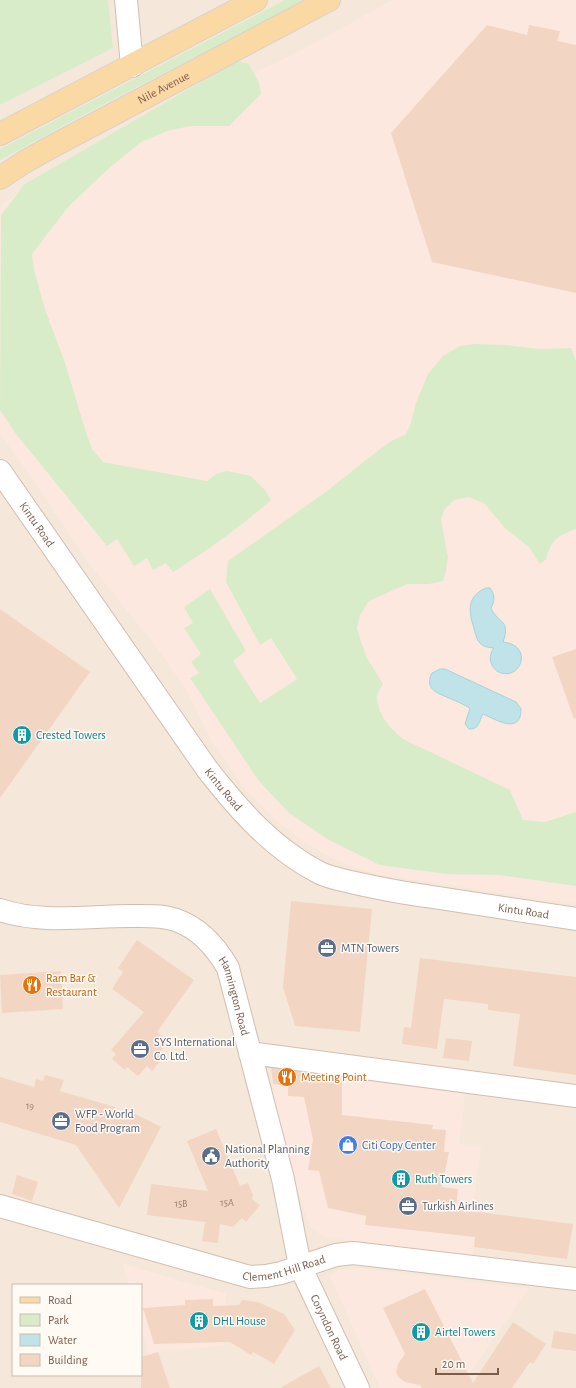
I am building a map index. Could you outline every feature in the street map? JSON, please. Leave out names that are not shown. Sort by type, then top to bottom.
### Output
[{"type":"main road","points":[[0,134],[256,0]]},
{"type":"main road","name":"Nile Avenue","points":[[0,178],[53,146],[329,0]]},
{"type":"street","points":[[126,0],[132,66]]},
{"type":"street","name":"Kintu Road","points":[[0,471],[207,769],[227,795],[272,841],[297,860],[321,873],[342,880],[392,891],[576,919]]},
{"type":"street","name":"Hannington Road","points":[[0,910],[10,914],[34,917],[63,918],[157,916],[176,920],[193,928],[211,943],[221,955],[228,968],[283,1179],[300,1266]]},
{"type":"street","points":[[250,1054],[576,1096]]},
{"type":"street","name":"Clement Hill Road","points":[[0,1206],[250,1277],[266,1276],[336,1255],[353,1253],[576,1278]]},
{"type":"street","name":"Coryndon Road","points":[[300,1266],[358,1388]]},
{"type":"shaded area","points":[[0,0],[576,0],[576,1388],[0,1388]]},
{"type":"shaded area","points":[[393,0],[576,0],[576,904],[375,874],[336,860],[304,842],[273,817],[247,791],[213,744],[187,691],[158,649],[89,563],[0,433],[0,207],[24,190],[169,114],[296,53]]},
{"type":"shaded area","points":[[270,1065],[465,1093],[459,1144],[481,1148],[471,1221],[477,1222],[472,1256],[324,1237],[310,1227],[286,1155],[274,1095]]},
{"type":"shaded area","points":[[123,1264],[226,1294],[224,1345],[158,1352],[149,1355],[142,1330],[142,1284],[129,1284]]},
{"type":"shaded area","points":[[360,1268],[528,1289],[460,1388],[380,1388],[330,1276],[340,1270]]},
{"type":"green space","points":[[0,0],[108,0],[113,48],[0,105]]},
{"type":"green space","points":[[285,0],[307,0],[102,105],[0,160],[0,149]]},
{"type":"green space","points":[[237,61],[249,64],[259,83],[261,94],[229,126],[192,126],[170,130],[141,142],[107,170],[68,207],[32,254],[34,270],[45,309],[65,363],[85,429],[92,449],[103,462],[207,481],[216,474],[227,471],[251,476],[265,490],[271,500],[224,538],[173,572],[166,563],[153,570],[147,558],[134,566],[117,539],[107,546],[16,434],[0,410],[1,215],[25,184]]},
{"type":"green space","points":[[475,344],[507,345],[539,349],[571,348],[576,361],[576,529],[556,539],[546,559],[540,564],[529,547],[505,528],[484,503],[469,497],[454,500],[444,510],[441,520],[448,557],[443,581],[429,584],[407,584],[369,601],[360,615],[357,628],[367,658],[383,684],[377,696],[379,709],[393,730],[403,739],[510,790],[523,820],[545,822],[576,812],[576,886],[499,875],[446,874],[380,865],[329,840],[289,813],[258,780],[190,678],[199,673],[191,662],[201,654],[184,628],[193,623],[184,607],[210,589],[246,651],[233,661],[260,703],[297,679],[271,638],[260,645],[226,582],[228,561],[323,494],[380,449],[393,440],[405,435],[410,426],[416,403],[428,374],[443,356],[460,346]]},
{"type":"water","points":[[490,588],[494,595],[494,601],[491,608],[505,625],[503,642],[512,644],[518,649],[521,655],[519,667],[508,674],[500,673],[494,668],[490,658],[494,648],[481,644],[471,619],[470,608],[473,599],[480,591]]},
{"type":"water","points":[[440,669],[445,669],[516,702],[521,709],[520,717],[517,722],[506,724],[483,714],[477,727],[469,729],[465,724],[470,708],[436,692],[431,687],[430,678],[432,673]]},
{"type":"building","points":[[487,25],[527,35],[529,25],[560,31],[557,41],[576,45],[576,293],[432,262],[391,133]]},
{"type":"building","name":"Crested Towers","points":[[0,609],[90,672],[0,798]]},
{"type":"building","points":[[576,649],[576,718],[574,719],[552,657]]},
{"type":"building","name":"MTN Towers","points":[[291,901],[372,909],[360,1032],[295,1026],[283,987]]},
{"type":"building","points":[[137,940],[194,980],[157,1032],[169,1041],[159,1054],[163,1058],[152,1071],[147,1066],[138,1076],[127,1067],[125,1070],[112,1059],[116,1054],[111,1050],[144,1012],[112,989],[123,972],[118,968]]},
{"type":"building","points":[[420,958],[576,977],[576,1075],[513,1066],[520,1014],[488,1010],[488,1004],[444,999],[437,1049],[402,1044],[404,1027],[411,1028]]},
{"type":"building","points":[[61,971],[63,1009],[2,1013],[0,975]]},
{"type":"building","points":[[446,1038],[472,1041],[469,1061],[443,1058]]},
{"type":"building","points":[[271,1068],[342,1078],[342,1115],[433,1125],[432,1129],[446,1130],[444,1152],[449,1152],[442,1187],[458,1189],[456,1209],[573,1224],[567,1259],[474,1247],[475,1237],[365,1225],[366,1216],[328,1208],[319,1171],[308,1170],[313,1140],[304,1097],[288,1096],[288,1086],[273,1084]]},
{"type":"building","points":[[45,1075],[64,1080],[60,1091],[115,1107],[123,1118],[135,1114],[161,1127],[119,1208],[76,1145],[0,1122],[0,1077],[34,1087],[36,1079],[43,1081]]},
{"type":"building","points":[[216,1129],[240,1186],[248,1183],[253,1195],[252,1199],[260,1205],[246,1222],[242,1218],[233,1227],[220,1224],[218,1243],[202,1241],[205,1222],[147,1215],[151,1184],[208,1191],[187,1141]]},
{"type":"building","points":[[17,1175],[38,1182],[32,1201],[12,1194]]},
{"type":"building","name":"Airtel Towers","points":[[425,1289],[473,1383],[513,1322],[546,1344],[533,1364],[530,1362],[512,1388],[422,1388],[420,1385],[405,1382],[398,1377],[396,1372],[398,1364],[405,1354],[383,1308]]},
{"type":"building","points":[[213,1299],[213,1306],[239,1305],[242,1300],[258,1302],[284,1314],[295,1330],[274,1364],[253,1352],[251,1355],[230,1342],[154,1344],[143,1308],[185,1305],[185,1300]]},
{"type":"building","points":[[554,1331],[576,1334],[576,1351],[551,1348]]},
{"type":"building","points":[[158,1352],[170,1388],[141,1388],[142,1357]]},
{"type":"building","points":[[319,1366],[331,1388],[280,1388]]},
{"type":"place","name":"Crested Towers","points":[[22,735]]},
{"type":"place","name":"MTN Towers","points":[[327,948]]},
{"type":"place","name":"Ram Bar & Restaurant","points":[[32,985]]},
{"type":"place","name":"SYS International Co. Ltd.","points":[[140,1049]]},
{"type":"place","name":"Meeting Point","points":[[287,1077]]},
{"type":"place","name":"WFP - World Food Program","points":[[61,1121]]},
{"type":"place","name":"Citi Copy Center","points":[[348,1145]]},
{"type":"place","name":"National Planning Authority","points":[[211,1156]]},
{"type":"place","name":"Ruth Towers","points":[[401,1179]]},
{"type":"place","name":"Turkish Airlines","points":[[408,1206]]},
{"type":"place","name":"DHL House","points":[[199,1321]]},
{"type":"place","name":"Airtel Towers","points":[[421,1332]]}]
